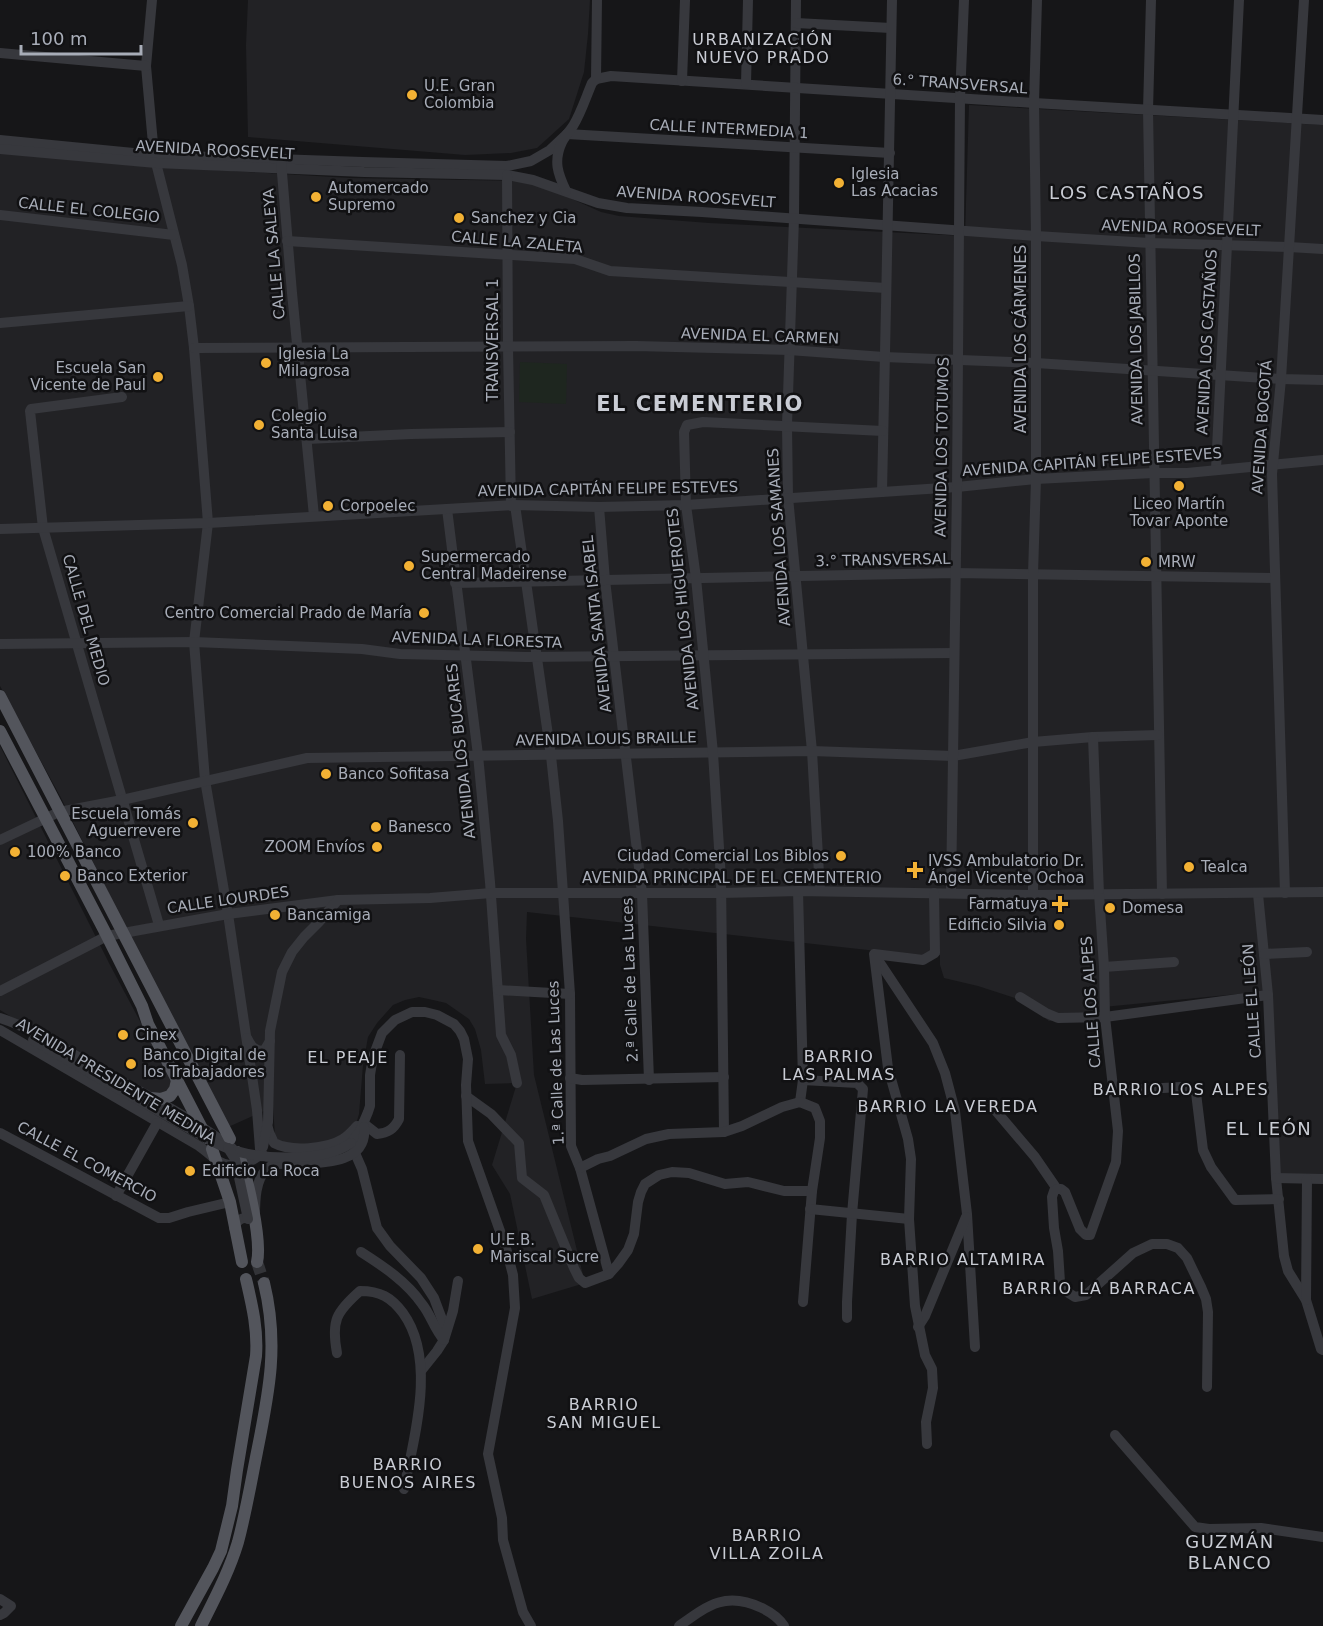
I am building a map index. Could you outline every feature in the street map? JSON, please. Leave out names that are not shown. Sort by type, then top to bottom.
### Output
[{"type":"main road","points":[[0,696],[243,1165],[259,1255],[257,1262]]},
{"type":"main road","points":[[0,731],[107,936],[142,1006],[148,1024],[210,1144],[230,1202],[242,1262]]},
{"type":"main road","points":[[151,1098],[161,1099],[170,1096],[174,1092],[177,1080]]},
{"type":"main road","points":[[181,1626],[217,1559],[232,1506],[257,1340],[246,1279]]},
{"type":"main road","points":[[201,1626],[218,1594],[237,1542],[264,1414],[272,1354],[270,1312],[264,1283]]},
{"type":"street","points":[[152,0],[146,66],[155,159],[182,265],[189,306],[208,523],[194,642],[205,780],[228,914],[257,1110],[260,1152],[255,1160],[243,1165],[231,1165],[210,1144]]},
{"type":"street","points":[[566,191],[557,166],[562,142],[573,127],[592,83],[596,79],[597,0]]},
{"type":"street","points":[[682,81],[685,0]]},
{"type":"street","points":[[746,84],[748,0]]},
{"type":"street","name":"AVENIDA LOS SAMANES","points":[[796,0],[788,497],[812,751],[820,891]]},
{"type":"street","points":[[882,492],[889,225],[891,0]]},
{"type":"street","name":"AVENIDA LOS TOTUMOS","points":[[951,893],[958,231],[964,0]]},
{"type":"street","name":"AVENIDA LOS CÁRMENES","points":[[1033,895],[1033,574],[1036,479],[1034,103],[1037,0]]},
{"type":"street","name":"AVENIDA LOS JABILLOS","points":[[1151,0],[1148,110],[1162,894]]},
{"type":"street","name":"AVENIDA LOS CASTAÑOS","points":[[1216,469],[1239,0]]},
{"type":"street","name":"AVENIDA BOGOTÁ","points":[[1285,893],[1272,474],[1281,379],[1304,0]]},
{"type":"street","points":[[796,23],[891,28]]},
{"type":"street","points":[[0,53],[146,66]]},
{"type":"street","name":"6.° TRANSVERSAL","points":[[596,79],[611,76],[1323,120]]},
{"type":"street","name":"AVENIDA ROOSEVELT","points":[[282,164],[507,165],[531,161],[550,150],[567,134]]},
{"type":"street","name":"CALLE INTERMEDIA 1","points":[[567,134],[890,153]]},
{"type":"street","name":"AVENIDA ROOSEVELT","points":[[0,140],[155,159]]},
{"type":"street","name":"AVENIDA ROOSEVELT","points":[[0,148],[155,159],[507,175],[533,180],[608,206],[1150,243],[1323,249]]},
{"type":"street","name":"CALLE LA SALEYA","points":[[282,164],[287,241],[314,516]]},
{"type":"street","name":"TRANSVERSAL 1","points":[[507,175],[508,347],[513,505],[536,657]]},
{"type":"street","name":"CALLE EL COLEGIO","points":[[0,215],[174,235]]},
{"type":"street","name":"CALLE LA ZALETA","points":[[287,241],[575,259],[610,271],[886,288]]},
{"type":"street","points":[[0,323],[189,306]]},
{"type":"street","name":"AVENIDA EL CARMEN","points":[[194,348],[636,346],[789,350],[1323,380]]},
{"type":"street","name":"CALLE DEL MEDIO","points":[[123,397],[30,411],[43,528],[159,925]]},
{"type":"street","name":"AVENIDA LOS HIGUEROTES","points":[[724,1132],[721,893],[713,753],[696,578],[686,505],[684,432],[687,424],[713,422],[883,431]]},
{"type":"street","points":[[307,439],[510,432]]},
{"type":"street","name":"AVENIDA CAPITÁN FELIPE ESTEVES","points":[[0,530],[208,523],[513,505],[600,507],[686,505],[957,487],[1036,479],[1187,473],[1323,460]]},
{"type":"street","name":"AVENIDA SANTA ISABEL","points":[[600,507],[605,580],[641,880]]},
{"type":"street","name":"AVENIDA LOS BUCARES","points":[[447,509],[478,755],[501,1035],[511,1055],[517,1083]]},
{"type":"street","name":"3.° TRANSVERSAL","points":[[455,583],[955,573],[1275,578]]},
{"type":"street","name":"AVENIDA LA FLORESTA","points":[[0,644],[194,642],[362,649],[400,654],[615,658],[954,653]]},
{"type":"street","name":"1.ª Calle de Las Luces","points":[[536,657],[551,756],[559,830],[570,994],[571,1146],[580,1168],[609,1274]]},
{"type":"street","name":"AVENIDA LOUIS BRAILLE","points":[[46,818],[59,812],[307,758],[812,751],[953,756],[1033,742],[1158,735]]},
{"type":"street","name":"CALLE LOS ALPES","points":[[1057,1189],[1065,1192],[1080,1229],[1086,1235],[1090,1235],[1116,1162],[1118,1131],[1105,1017],[1093,737]]},
{"type":"street","points":[[0,840],[46,818]]},
{"type":"street","name":"2.ª Calle de Las Luces","points":[[641,880],[649,1080]]},
{"type":"street","points":[[798,891],[802,1080],[800,1102]]},
{"type":"street","name":"AVENIDA PRINCIPAL DE EL CEMENTERIO","points":[[338,900],[430,898],[490,893],[820,891],[1033,895],[1323,892]]},
{"type":"street","points":[[874,954],[923,960],[935,952],[934,893]]},
{"type":"street","name":"CALLE EL LEÓN","points":[[1258,894],[1268,995],[1276,1178],[1284,1256],[1288,1271],[1306,1300],[1323,1350]]},
{"type":"street","points":[[338,900],[292,952],[282,972],[272,1022],[269,1132],[274,1143],[284,1147],[322,1146],[338,1142],[363,1123]]},
{"type":"street","name":"CALLE LOURDES","points":[[107,936],[228,914],[338,900]]},
{"type":"street","points":[[0,991],[107,936]]},
{"type":"street","points":[[1264,954],[1307,952]]},
{"type":"street","points":[[874,954],[933,1043],[945,1073],[955,1111],[967,1214],[975,1347]]},
{"type":"street","points":[[874,954],[888,1068],[908,1139],[911,1159],[909,1219],[915,1306],[925,1355],[932,1369],[933,1388],[926,1422],[927,1444]]},
{"type":"street","points":[[1104,967],[1174,962]]},
{"type":"street","points":[[498,990],[570,994]]},
{"type":"street","points":[[1020,997],[1058,1018],[1105,1017],[1268,995]]},
{"type":"street","points":[[258,1185],[268,1168],[279,1163],[323,1162],[341,1159],[353,1148],[370,1106],[370,1075],[376,1045],[382,1033],[395,1020],[412,1012],[424,1012],[437,1015],[454,1024],[460,1031],[468,1059],[466,1096],[468,1141],[506,1248],[513,1275],[515,1308],[488,1454],[502,1518],[503,1540],[523,1612],[531,1626]]},
{"type":"street","points":[[0,1019],[191,1130],[232,1147],[259,1154],[293,1157],[330,1154],[345,1147],[353,1148]]},
{"type":"street","name":"AVENIDA PRESIDENTE MEDINA","points":[[0,1019],[45,1038],[151,1098],[210,1144]]},
{"type":"street","name":"AVENIDA PRESIDENTE MEDINA","points":[[0,1029],[199,1146],[210,1144],[232,1147]]},
{"type":"street","points":[[245,1035],[252,1047],[258,1051],[264,1051],[271,1040]]},
{"type":"street","points":[[363,1123],[377,1134],[385,1133],[395,1126],[399,1119],[400,1055]]},
{"type":"street","points":[[570,1078],[649,1080],[724,1077]]},
{"type":"street","points":[[802,1080],[857,1083],[863,1089],[852,1214],[847,1318]]},
{"type":"street","points":[[1112,1091],[1189,1088],[1196,1093],[1203,1150],[1211,1167],[1235,1200],[1279,1199]]},
{"type":"street","points":[[466,1096],[491,1113],[519,1143],[522,1178],[543,1195],[579,1278],[585,1283],[609,1274],[623,1257],[634,1234],[641,1192],[645,1184],[659,1175],[672,1172],[689,1173],[725,1184],[748,1182],[784,1191],[812,1191]]},
{"type":"street","points":[[580,1168],[646,1139],[669,1134],[724,1132],[782,1107],[800,1102],[815,1108],[820,1121],[820,1138],[810,1209],[803,1302]]},
{"type":"street","points":[[990,1104],[1035,1157],[1057,1189],[1052,1197],[1054,1228],[1060,1282],[1067,1292],[1076,1297],[1086,1295],[1133,1253],[1152,1244],[1167,1244],[1178,1248],[1187,1258],[1206,1299],[1208,1312],[1207,1387]]},
{"type":"street","points":[[252,1220],[258,1185],[260,1152],[268,1122]]},
{"type":"street","points":[[116,1196],[158,1123]]},
{"type":"street","name":"CALLE EL COMERCIO","points":[[0,1133],[159,1218],[170,1218],[230,1202]]},
{"type":"street","points":[[232,1147],[252,1220]]},
{"type":"street","points":[[353,1148],[362,1169],[377,1228],[390,1246],[421,1278],[434,1298],[443,1322],[444,1340]]},
{"type":"street","points":[[1276,1178],[1323,1179]]},
{"type":"street","points":[[1306,1300],[1307,1179]]},
{"type":"street","points":[[810,1209],[909,1219]]},
{"type":"street","points":[[918,1327],[925,1316],[967,1214]]},
{"type":"street","points":[[234,1228],[236,1222],[241,1218],[252,1220]]},
{"type":"street","points":[[361,1252],[395,1276],[414,1293],[444,1340]]},
{"type":"street","points":[[421,1371],[444,1340],[453,1311],[458,1281]]},
{"type":"street","points":[[337,1353],[334,1335],[336,1318],[360,1291],[373,1291],[389,1299],[409,1322],[416,1343],[421,1371],[418,1414],[404,1490]]},
{"type":"street","points":[[1115,1435],[1195,1527],[1260,1528],[1323,1537]]},
{"type":"street","points":[[0,1599],[11,1606],[0,1615]]},
{"type":"street","points":[[679,1626],[717,1602],[731,1600],[750,1603],[768,1611],[784,1626]]},
{"type":"shaded area","name":"U.E. Gran Colombia","points":[[248,0],[590,0],[584,72],[569,119],[537,148],[511,153],[465,155],[248,137],[246,45]]},
{"type":"shaded area","points":[[969,105],[1323,125],[1323,1182],[1273,1183],[1269,991],[1103,1007],[1103,1015],[1049,1021],[1018,999],[944,978],[940,955],[922,956],[527,912],[526,939],[534,1075],[585,1283],[532,1299],[510,1194],[492,1165],[517,1083],[485,1084],[481,1050],[475,1029],[469,1019],[446,1003],[419,997],[393,1005],[368,1037],[359,1114],[357,1121],[339,1140],[297,1147],[278,1140],[275,1136],[273,1107],[226,1128],[60,796],[0,686],[0,153],[131,165],[350,178],[522,181],[550,189],[601,212],[619,216],[965,236]]},
{"type":"shaded area","points":[[520,362],[567,364],[566,404],[519,402]]},
{"type":"shaded area","points":[[0,746],[110,965],[173,1083],[171,1093],[155,1094],[0,1010]]},
{"type":"tunnel","points":[[257,1262],[264,1283]]},
{"type":"place","name":"U.E. Gran Colombia","points":[[412,95]]},
{"type":"place","name":"Iglesia Las Acacias","points":[[839,183]]},
{"type":"place","name":"Automercado Supremo","points":[[316,197]]},
{"type":"place","name":"Sanchez y Cia","points":[[459,218]]},
{"type":"place","name":"Iglesia La Milagrosa","points":[[266,363]]},
{"type":"place","name":"Escuela San Vicente de Paul","points":[[158,377]]},
{"type":"place","name":"Colegio Santa Luisa","points":[[259,425]]},
{"type":"place","name":"Liceo Martín Tovar Aponte","points":[[1179,486]]},
{"type":"place","name":"Corpoelec","points":[[328,506]]},
{"type":"place","name":"MRW","points":[[1146,562]]},
{"type":"place","name":"Supermercado Central Madeirense","points":[[409,566]]},
{"type":"place","name":"Centro Comercial Prado de María","points":[[424,613]]},
{"type":"place","name":"Banco Sofitasa","points":[[326,774]]},
{"type":"place","name":"Escuela Tomás Aguerrevere","points":[[193,823]]},
{"type":"place","name":"Banesco","points":[[376,827]]},
{"type":"place","name":"ZOOM Envíos","points":[[377,847]]},
{"type":"place","name":"100% Banco","points":[[15,852]]},
{"type":"place","name":"Ciudad Comercial Los Biblos","points":[[841,856]]},
{"type":"place","name":"Tealca","points":[[1189,867]]},
{"type":"place","name":"IVSS Ambulatorio Dr. Ángel Vicente Ochoa","points":[[915,870]]},
{"type":"place","name":"Banco Exterior","points":[[65,876]]},
{"type":"place","name":"Farmatuya","points":[[1060,904]]},
{"type":"place","name":"Domesa","points":[[1110,908]]},
{"type":"place","name":"Bancamiga","points":[[275,915]]},
{"type":"place","name":"Edificio Silvia","points":[[1059,925]]},
{"type":"place","name":"Cinex","points":[[123,1035]]},
{"type":"place","name":"Banco Digital de los Trabajadores","points":[[131,1064]]},
{"type":"place","name":"Edificio La Roca","points":[[190,1171]]},
{"type":"place","name":"U.E.B. Mariscal Sucre","points":[[478,1249]]},
{"type":"district","name":"URBANIZACIÓN NUEVO PRADO","points":[[763,48]]},
{"type":"district","name":"LOS CASTAÑOS","points":[[1127,193]]},
{"type":"district","name":"EL CEMENTERIO","points":[[700,404]]},
{"type":"district","name":"EL PEAJE","points":[[348,1057]]},
{"type":"district","name":"BARRIO LAS PALMAS","points":[[839,1065]]},
{"type":"district","name":"BARRIO LOS ALPES","points":[[1181,1089]]},
{"type":"district","name":"BARRIO LA VEREDA","points":[[948,1106]]},
{"type":"district","name":"EL LEÓN","points":[[1269,1129]]},
{"type":"district","name":"BARRIO ALTAMIRA","points":[[963,1259]]},
{"type":"district","name":"BARRIO LA BARRACA","points":[[1099,1288]]},
{"type":"district","name":"BARRIO SAN MIGUEL","points":[[604,1413]]},
{"type":"district","name":"BARRIO BUENOS AIRES","points":[[408,1473]]},
{"type":"district","name":"BARRIO VILLA ZOILA","points":[[767,1544]]},
{"type":"district","name":"GUZMÁN BLANCO","points":[[1230,1552]]}]
